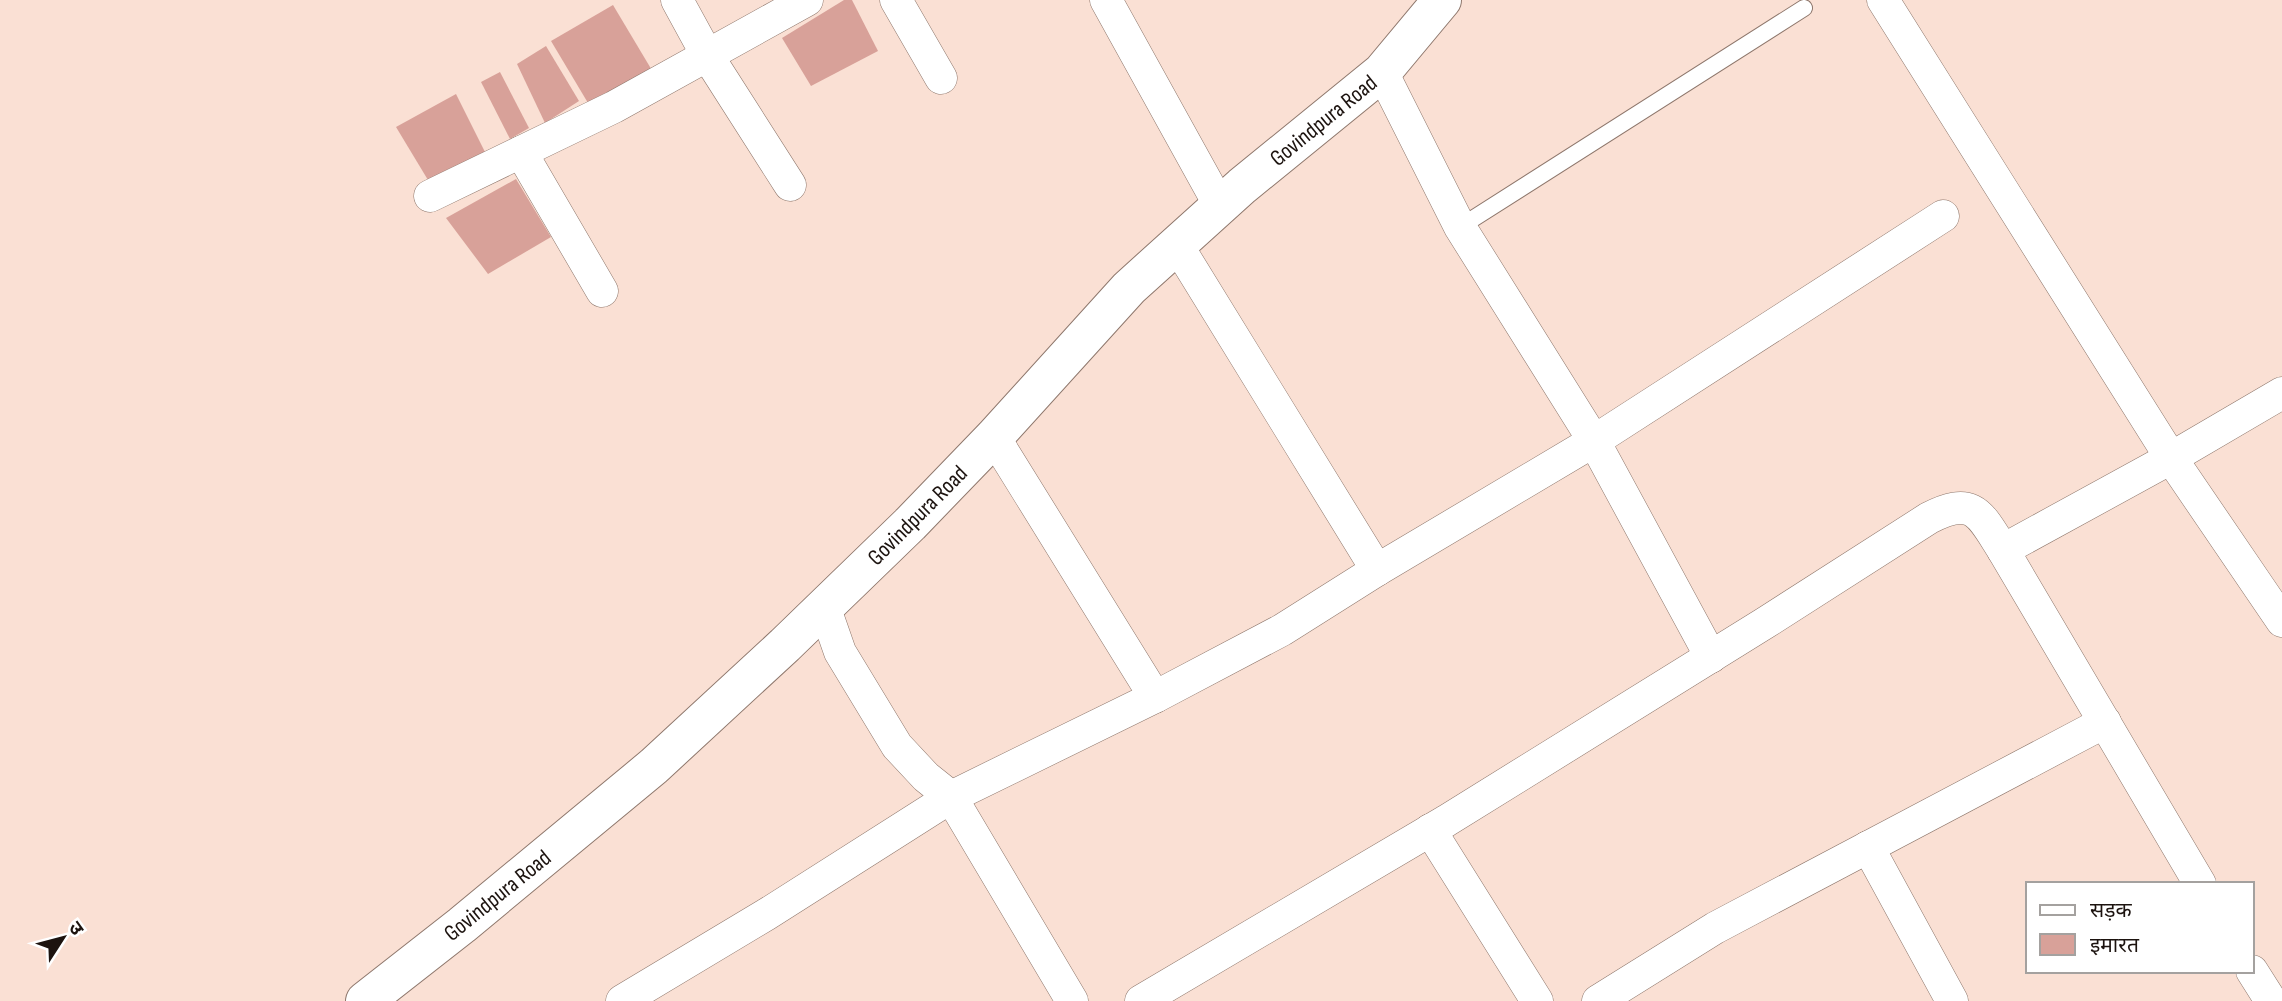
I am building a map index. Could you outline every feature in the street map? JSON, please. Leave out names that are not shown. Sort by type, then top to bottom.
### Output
[{"type":"street","points":[[677,0],[707,55],[790,185]]},
{"type":"street","points":[[430,196],[614,107],[807,0]]},
{"type":"street","points":[[896,0],[941,78]]},
{"type":"street","points":[[1106,0],[1220,206]]},
{"type":"street","name":"Govindpura Road","points":[[365,1001],[462,925],[654,766],[775,654],[910,524],[995,437],[1129,288],[1220,206],[1382,72],[1441,0]]},
{"type":"street","points":[[1883,0],[2171,458],[2282,621]]},
{"type":"street","points":[[1382,72],[1461,227],[1594,441],[1711,657]]},
{"type":"street","points":[[521,152],[602,291]]},
{"type":"street","points":[[622,1001],[767,914],[951,797],[1154,698],[1282,630],[1594,441],[1943,216]]},
{"type":"street","points":[[1177,245],[1377,570]]},
{"type":"street","points":[[2003,550],[2171,458],[2282,393]]},
{"type":"street","points":[[995,437],[1154,698]]},
{"type":"street","points":[[1141,1001],[1430,830],[1948,508],[1966,507],[1977,513],[2003,550],[2199,882]]},
{"type":"street","points":[[824,606],[840,652],[897,746],[926,777],[951,797],[1072,1001]]},
{"type":"street","points":[[1598,1001],[1715,928],[2105,722]]},
{"type":"street","points":[[1430,830],[1537,1001]]},
{"type":"street","points":[[1868,847],[1952,1001]]},
{"type":"street","points":[[2253,973],[2271,1001]]},
{"type":"lane","points":[[1461,227],[1804,8]]},
{"type":"building","points":[[844,0],[852,0],[878,51],[811,86],[782,38]]},
{"type":"building","points":[[613,5],[653,72],[591,108],[551,41]]},
{"type":"building","points":[[546,46],[579,101],[545,123],[517,64]]},
{"type":"building","points":[[500,72],[529,128],[510,139],[481,82]]},
{"type":"building","points":[[456,94],[487,156],[431,185],[396,127]]},
{"type":"building","points":[[516,179],[551,237],[488,274],[446,218]]}]
